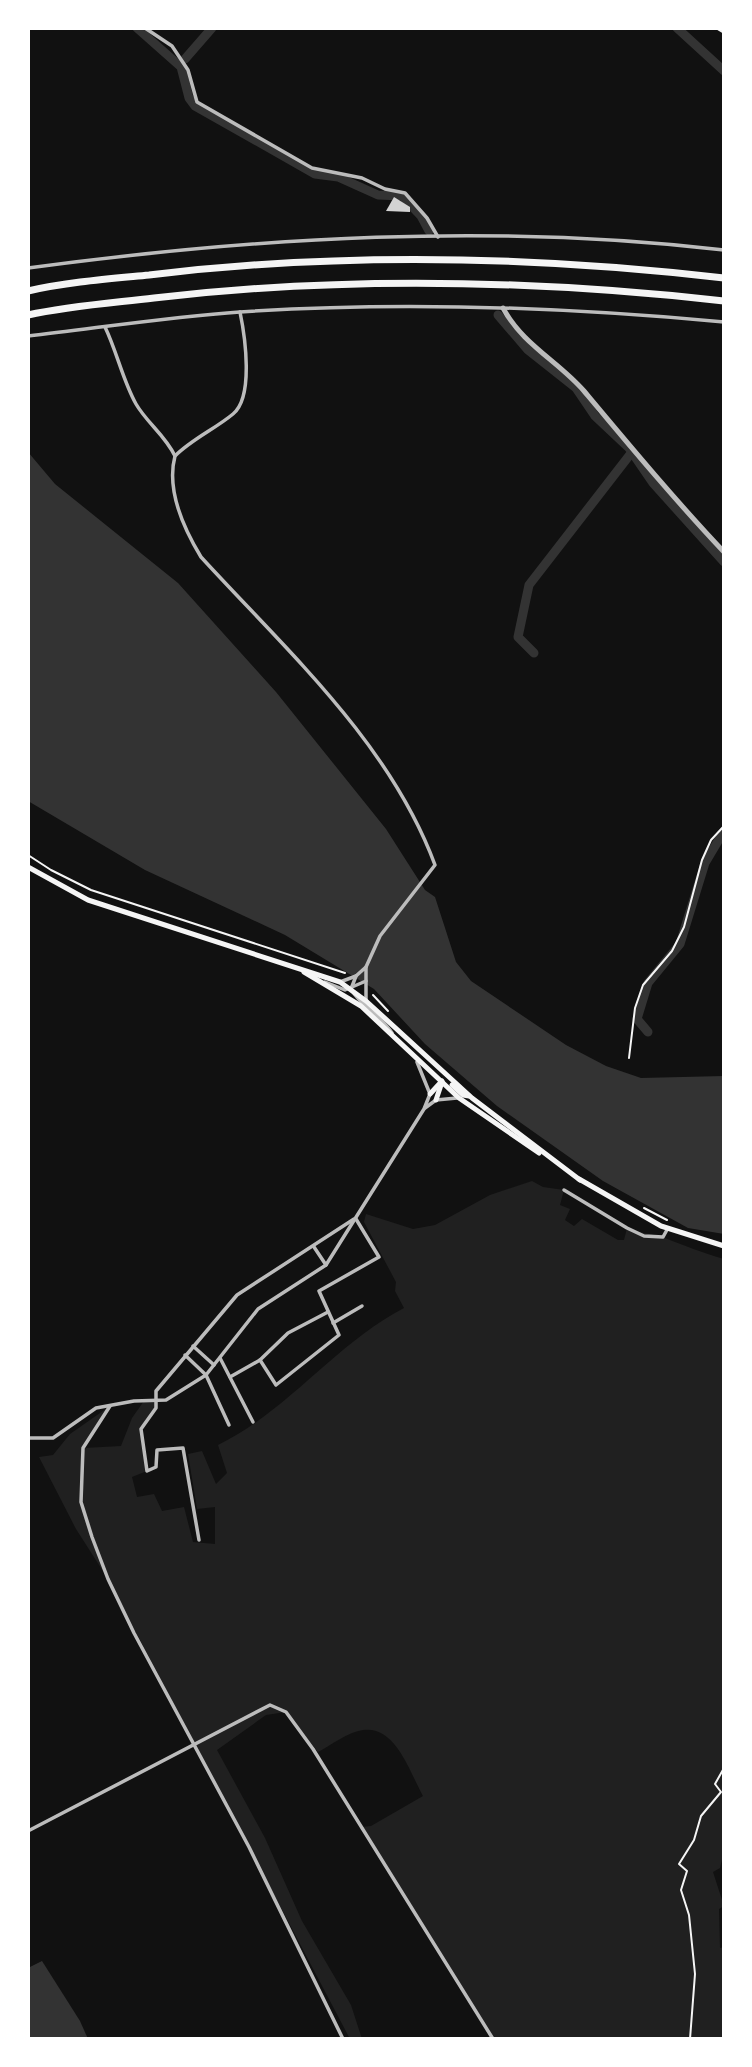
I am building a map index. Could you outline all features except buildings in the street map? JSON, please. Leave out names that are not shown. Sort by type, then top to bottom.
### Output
[{"type":"highway","points":[[28,291],[239,264],[428,260],[646,270],[724,278]]},
{"type":"highway","points":[[28,315],[232,289],[432,283],[651,293],[724,301]]},
{"type":"main road","points":[[719,28],[724,31]]},
{"type":"main road","points":[[28,867],[88,900],[340,982],[366,1001],[469,1096],[580,1180]]},
{"type":"main road","points":[[291,966],[361,1006],[459,1098],[497,1127],[580,1180],[668,1228],[724,1246]]},
{"type":"main road","points":[[408,1039],[439,1074],[442,1082],[436,1100]]},
{"type":"main road","points":[[430,1094],[442,1082]]},
{"type":"main road","points":[[442,1082],[469,1096]]},
{"type":"street","points":[[145,28],[172,46],[188,71],[197,102],[312,168],[362,178],[385,189],[405,193],[428,218],[438,237]]},
{"type":"street","points":[[28,268],[240,244],[438,237],[552,235],[724,250]]},
{"type":"street","points":[[28,336],[240,312],[426,306],[601,311],[724,322]]},
{"type":"street","points":[[503,308],[528,343],[583,391],[666,490],[724,552]]},
{"type":"street","points":[[240,312],[245,336],[245,384],[241,405],[175,456],[172,466],[175,493],[187,534],[201,558],[358,732],[387,772],[428,845],[435,865],[380,936],[366,967],[356,976],[340,982]]},
{"type":"street","points":[[104,327],[119,356],[135,402],[161,432],[175,456]]},
{"type":"street","points":[[366,967],[366,1001]]},
{"type":"street","points":[[351,989],[356,976]]},
{"type":"street","points":[[323,982],[345,990],[366,984]]},
{"type":"street","points":[[351,989],[386,1024],[395,1037]]},
{"type":"street","points":[[28,1438],[53,1438],[96,1408],[166,1400],[206,1375],[258,1309],[326,1265],[424,1110],[430,1094],[412,1053]]},
{"type":"street","points":[[424,1110],[436,1100],[459,1098]]},
{"type":"street","points":[[564,1190],[644,1236],[663,1237],[668,1228]]},
{"type":"street","points":[[199,1540],[183,1448],[157,1450],[156,1467],[146,1471],[141,1429],[156,1408],[156,1391],[237,1295],[355,1218]]},
{"type":"street","points":[[260,1360],[276,1384],[339,1335],[319,1291],[379,1257],[355,1218]]},
{"type":"street","points":[[314,1246],[326,1265]]},
{"type":"street","points":[[333,1323],[362,1306]]},
{"type":"street","points":[[230,1377],[260,1360],[288,1333],[328,1312]]},
{"type":"street","points":[[193,1346],[214,1366]]},
{"type":"street","points":[[185,1355],[206,1375],[229,1425]]},
{"type":"street","points":[[220,1358],[253,1422]]},
{"type":"street","points":[[110,1406],[83,1448],[80,1502],[108,1579],[343,2039]]},
{"type":"street","points":[[28,1831],[270,1705],[286,1712],[313,1749],[493,2039]]},
{"type":"path","points":[[629,1058],[635,1009],[643,985],[672,951],[684,928],[702,860],[711,840],[724,826]]},
{"type":"path","points":[[28,855],[92,890],[356,976]]},
{"type":"path","points":[[366,984],[390,1014]]},
{"type":"path","points":[[643,1207],[676,1223]]},
{"type":"path","points":[[690,2039],[695,1974],[689,1915],[681,1890],[687,1871],[678,1864],[694,1840],[701,1816],[721,1792],[715,1784],[724,1768]]},
{"type":"shaded area","points":[[28,452],[55,484],[178,583],[276,692],[386,829],[425,890],[435,897],[456,962],[471,981],[566,1045],[606,1066],[641,1078],[724,1076],[724,1234],[688,1228],[603,1181],[497,1106],[425,1044],[374,989],[285,935],[145,870],[28,801]]},
{"type":"shaded area","points":[[532,1181],[543,1187],[564,1190],[560,1205],[570,1209],[565,1220],[574,1226],[582,1219],[618,1240],[624,1240],[627,1228],[660,1236],[724,1259],[724,1851],[720,1868],[713,1872],[724,1906],[719,1909],[720,1948],[724,1947],[724,2039],[493,2039],[361,1827],[371,1826],[423,1796],[400,1752],[384,1735],[375,1730],[363,1730],[318,1752],[286,1712],[266,1715],[217,1750],[265,1838],[302,1921],[351,2005],[362,2039],[350,2039],[108,1579],[76,1529],[39,1457],[53,1455],[70,1434],[110,1406],[84,1448],[121,1446],[132,1418],[144,1401],[155,1400],[156,1408],[141,1429],[147,1471],[132,1477],[137,1497],[154,1494],[162,1511],[184,1507],[193,1542],[215,1544],[215,1507],[197,1509],[188,1454],[202,1451],[216,1484],[227,1473],[218,1445],[267,1414],[356,1340],[404,1308],[395,1291],[396,1282],[364,1222],[366,1214],[413,1229],[435,1225],[490,1195]]},
{"type":"shaded area","points":[[42,1961],[80,2021],[88,2039],[28,2039],[28,1968]]},
{"type":"waterway","points":[[137,28],[181,67],[189,98],[195,106],[315,174],[338,177],[378,195],[402,196],[421,216],[429,231]]},
{"type":"waterway","points":[[185,59],[212,28]]},
{"type":"waterway","points":[[677,28],[724,71]]},
{"type":"waterway","points":[[498,315],[528,350],[576,388],[595,416],[629,448],[653,483],[724,562]]},
{"type":"waterway","points":[[534,653],[518,637],[529,585],[632,452]]},
{"type":"waterway","points":[[648,1032],[637,1019],[648,983],[680,944],[705,863],[724,831]]}]
